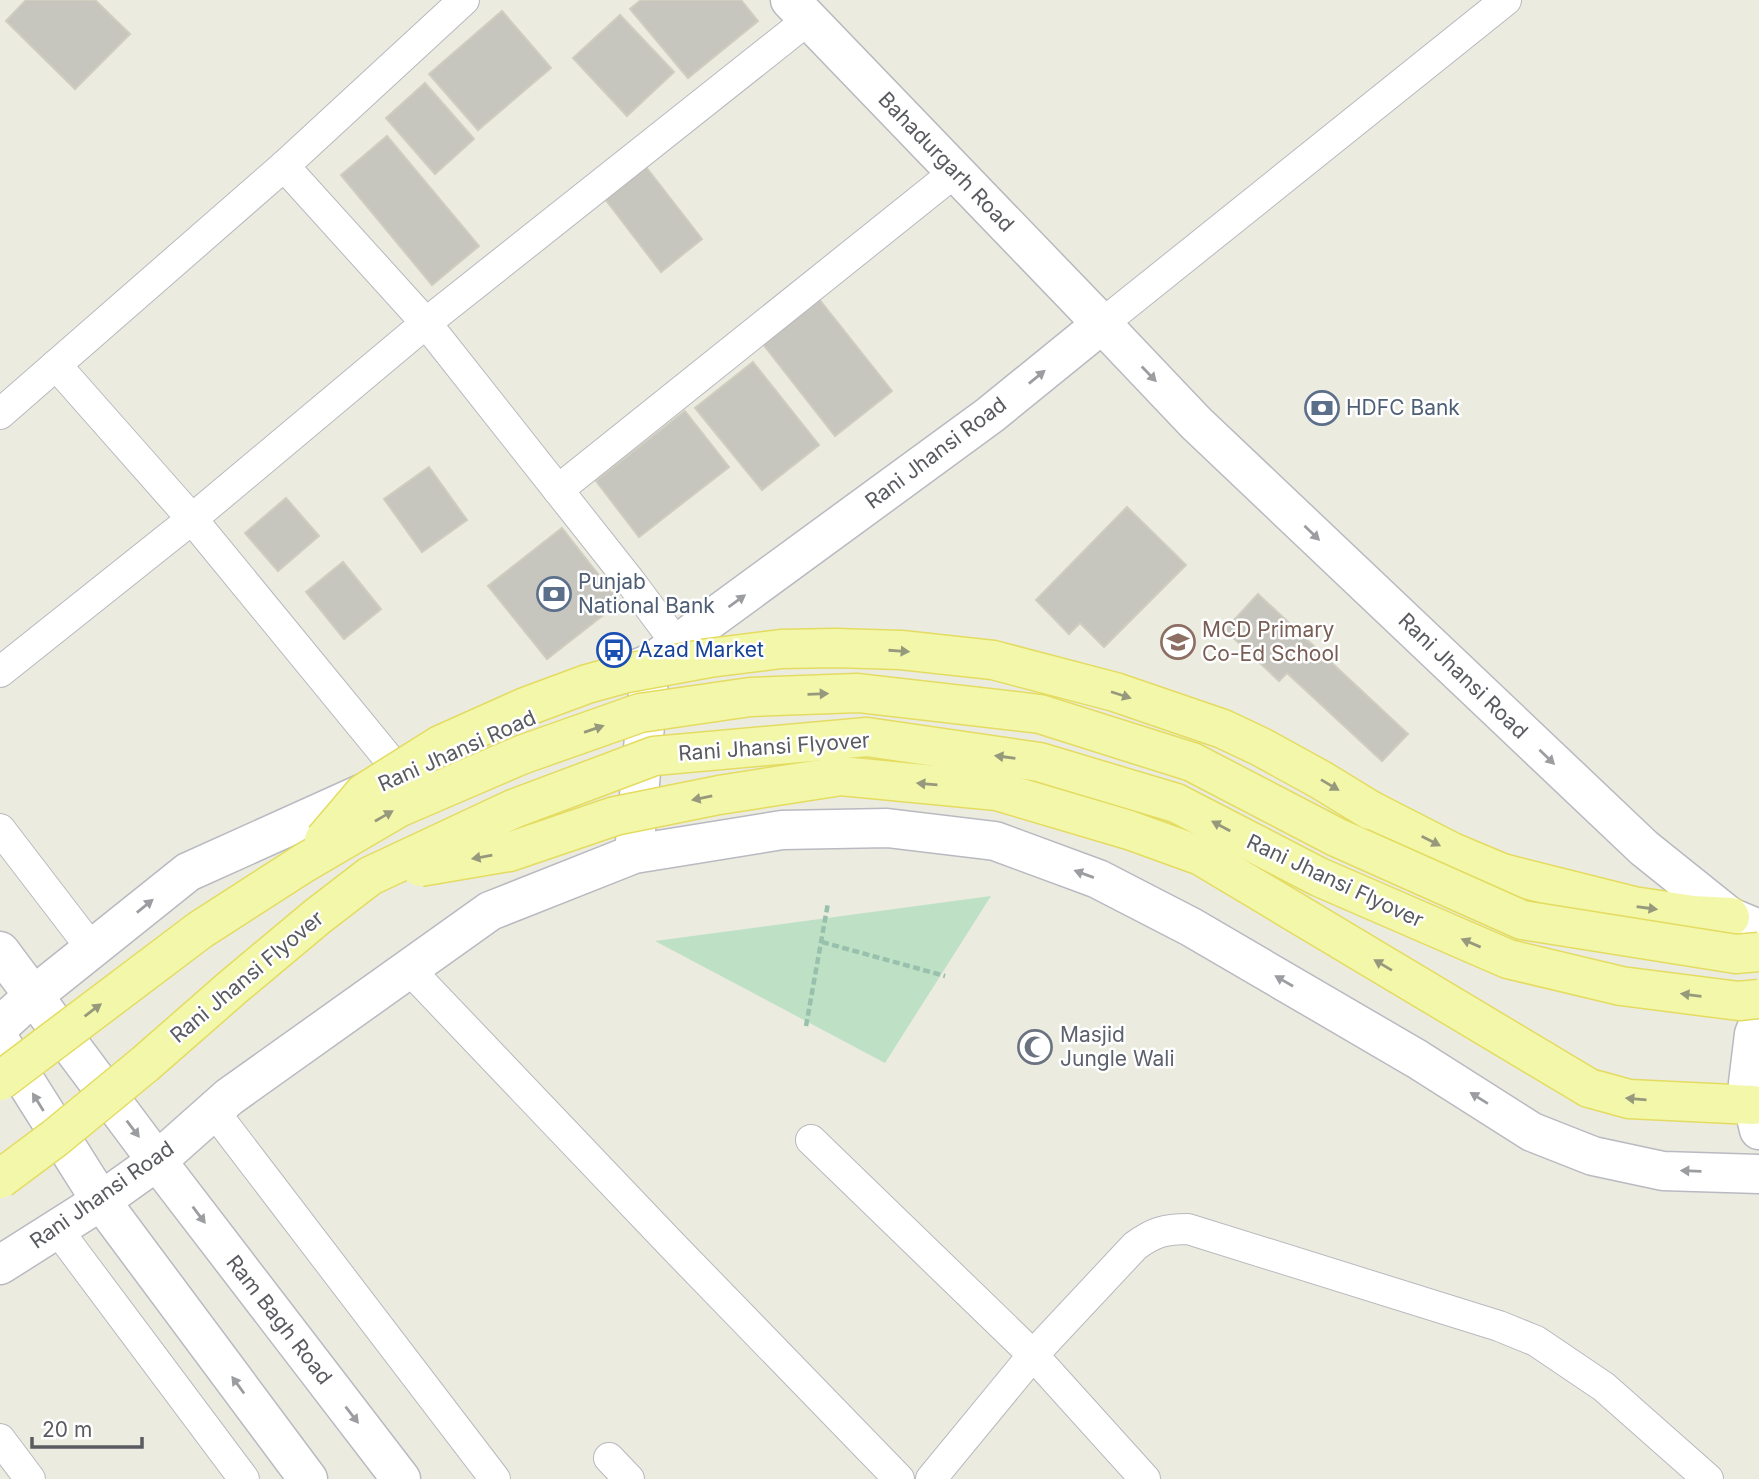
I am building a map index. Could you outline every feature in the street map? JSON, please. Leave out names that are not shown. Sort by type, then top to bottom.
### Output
[{"type":"main road","name":"Bahadurgarh Road","points":[[799,10],[1102,324]]},
{"type":"main road","name":"Rani Jhansi Road","points":[[0,1026],[33,996],[188,872],[664,654],[990,415],[1102,324],[1196,423],[1644,848],[1744,923]]},
{"type":"main road","points":[[304,863],[364,793],[440,745],[587,684],[627,673],[709,658],[781,649],[901,650],[993,660],[1115,692],[1223,729],[1302,769],[1370,810],[1452,852],[1502,873],[1633,906],[1744,923]]},
{"type":"main road","points":[[634,854],[664,654]]},
{"type":"main road","name":"Rani Jhansi Flyover","points":[[0,1081],[200,930],[304,863],[398,808],[521,755],[640,713],[751,697],[858,693],[1040,714],[1192,762],[1336,837],[1521,920],[1736,954],[1759,952]]},
{"type":"main road","name":"Rani Jhansi Flyover","points":[[0,1179],[55,1139],[286,942],[370,876],[513,809],[654,756],[867,737],[1039,762],[1176,803],[1319,877],[1508,959],[1621,986],[1739,1001],[1759,999]]},
{"type":"main road","points":[[370,876],[509,852],[615,816],[719,794],[841,776],[997,791],[1129,830],[1201,856],[1589,1088],[1629,1099],[1756,1117],[1748,1083],[1754,1034],[1759,1022]]},
{"type":"main road","name":"Rani Jhansi Road","points":[[0,1265],[101,1201],[157,1161],[229,1097],[491,911],[634,854],[782,830],[887,828],[995,841],[1098,879],[1191,927],[1417,1059],[1532,1132],[1593,1156],[1663,1171],[1759,1174]]},
{"type":"main road","name":"Ram Bagh Road","points":[[0,951],[401,1479]]},
{"type":"main road","points":[[0,1041],[101,1201],[307,1479]]},
{"type":"street","points":[[0,414],[284,166],[464,0]]},
{"type":"street","points":[[1102,324],[1506,0]]},
{"type":"street","points":[[0,672],[192,519],[799,10]]},
{"type":"street","points":[[284,166],[426,323],[558,490],[664,654]]},
{"type":"street","points":[[558,490],[955,172]]},
{"type":"street","points":[[56,365],[192,519],[402,775]]},
{"type":"street","points":[[0,829],[92,949]]},
{"type":"street","points":[[409,969],[671,1245],[899,1479]]},
{"type":"street","points":[[213,1110],[495,1479]]},
{"type":"street","points":[[811,1140],[1033,1355],[1145,1479]]},
{"type":"street","points":[[57,1229],[244,1479]]},
{"type":"street","points":[[931,1479],[1033,1355],[1135,1246],[1149,1236],[1169,1229],[1188,1229],[1536,1340],[1604,1387],[1708,1479]]},
{"type":"street","points":[[0,1438],[30,1479]]},
{"type":"path","points":[[806,1026],[828,903]]},
{"type":"path","points":[[822,942],[945,976]]},
{"type":"green space","points":[[991,896],[885,1063],[655,941]]},
{"type":"building","points":[[26,0],[95,0],[130,34],[75,89],[6,21]]},
{"type":"building","points":[[641,0],[741,0],[758,21],[688,78],[630,9]]},
{"type":"building","points":[[502,11],[551,68],[478,130],[429,74]]},
{"type":"building","points":[[620,15],[674,72],[627,116],[573,58]]},
{"type":"building","points":[[425,83],[474,139],[435,174],[386,118]]},
{"type":"building","points":[[387,136],[479,246],[432,285],[341,175]]},
{"type":"building","points":[[646,167],[702,239],[661,272],[605,199]]},
{"type":"building","points":[[819,299],[892,391],[835,436],[762,343]]},
{"type":"building","points":[[753,362],[819,445],[762,490],[695,408]]},
{"type":"building","points":[[685,411],[729,467],[639,537],[596,481]]},
{"type":"building","points":[[429,467],[467,520],[422,552],[384,499]]},
{"type":"building","points":[[286,498],[319,536],[278,571],[245,533]]},
{"type":"building","points":[[1127,507],[1186,565],[1104,647],[1080,623],[1069,634],[1036,600]]},
{"type":"building","name":"Punjab National Bank","points":[[562,528],[620,602],[547,659],[488,586]]},
{"type":"building","points":[[343,562],[381,609],[344,639],[306,592]]},
{"type":"building","points":[[1258,594],[1408,734],[1382,761],[1287,673],[1279,681],[1225,630]]},
{"type":"place","name":"HDFC Bank","points":[[1322,408]]},
{"type":"place","name":"Punjab National Bank","points":[[554,594]]},
{"type":"place","name":"MCD Primary Co-Ed School","points":[[1178,642]]},
{"type":"place","name":"Azad Market","points":[[614,650]]},
{"type":"place","name":"Masjid Jungle Wali","points":[[1035,1047]]}]
